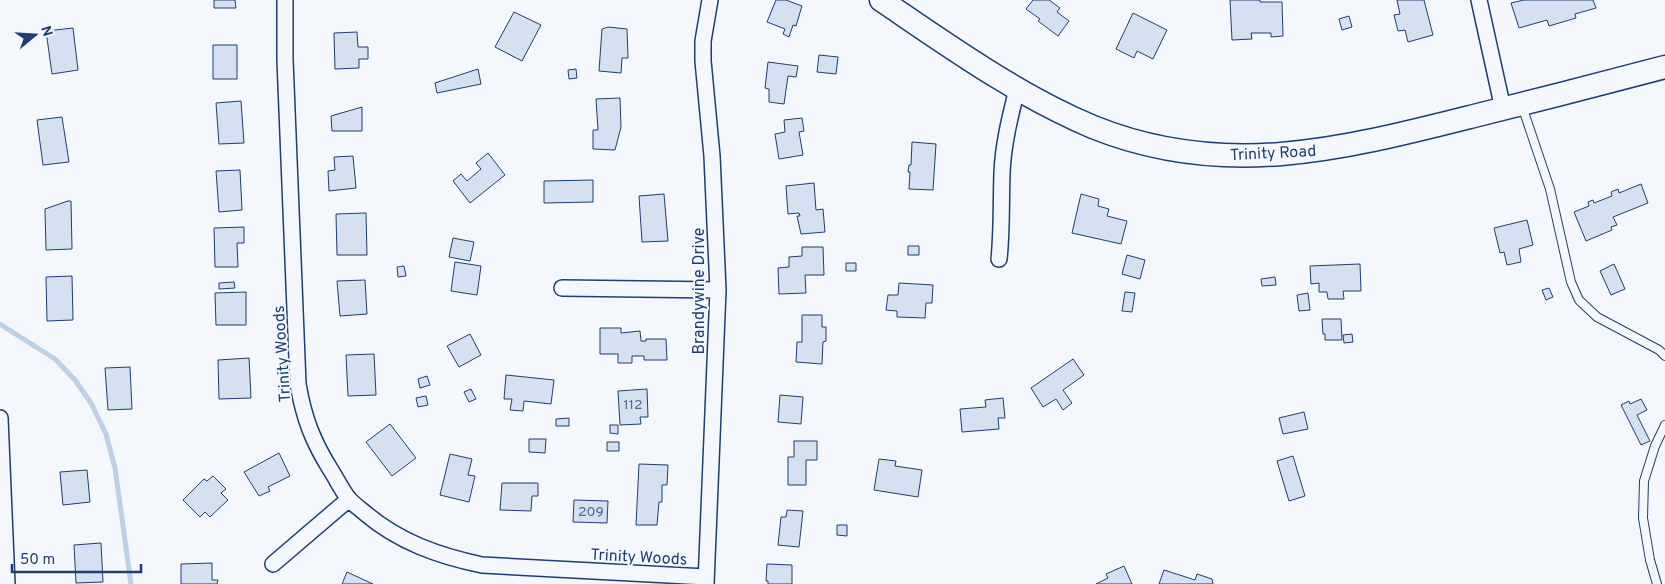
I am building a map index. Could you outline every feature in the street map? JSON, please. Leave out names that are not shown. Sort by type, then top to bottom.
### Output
[{"type":"main road","name":"Trinity Road","points":[[881,0],[1016,89],[1094,127],[1170,150],[1248,157],[1283,155],[1356,144],[1665,68]]},
{"type":"street","name":"Trinity Woods","points":[[285,0],[298,384],[303,412],[310,432],[321,455],[349,499],[394,535],[459,560],[482,565],[706,580]]},
{"type":"street","name":"Brandywine Drive","points":[[706,580],[718,290],[712,156],[703,61],[703,41],[710,0]]},
{"type":"street","points":[[1480,0],[1512,106]]},
{"type":"street","points":[[999,259],[1002,237],[1002,172],[1007,128],[1016,89]]},
{"type":"street","points":[[562,288],[718,290]]},
{"type":"street","points":[[0,418],[7,584]]},
{"type":"street","points":[[273,564],[349,499]]},
{"type":"lane","points":[[1512,106],[1550,189],[1571,282],[1578,300],[1597,317],[1659,350],[1665,356]]},
{"type":"lane","points":[[1658,584],[1650,560],[1643,518],[1644,481],[1655,446],[1665,425]]},
{"type":"building","points":[[214,0],[235,0],[236,8],[214,8]]},
{"type":"building","points":[[776,0],[786,0],[802,6],[796,26],[793,25],[789,37],[783,34],[785,29],[767,22]]},
{"type":"building","points":[[1033,0],[1049,0],[1060,8],[1057,12],[1069,21],[1058,36],[1026,9]]},
{"type":"building","points":[[1230,0],[1282,2],[1283,36],[1271,37],[1271,33],[1251,33],[1252,39],[1232,40]]},
{"type":"building","points":[[1397,0],[1424,0],[1433,35],[1408,42],[1405,30],[1398,31],[1394,15],[1400,14]]},
{"type":"building","points":[[1524,0],[1593,0],[1596,8],[1575,14],[1576,18],[1549,26],[1547,20],[1519,28],[1511,3]]},
{"type":"building","points":[[514,12],[541,25],[522,61],[495,47]]},
{"type":"building","points":[[1133,13],[1167,30],[1153,59],[1137,51],[1134,58],[1116,49]]},
{"type":"building","points":[[1349,16],[1352,27],[1342,30],[1339,19]]},
{"type":"building","points":[[608,27],[627,29],[628,58],[622,58],[621,73],[599,71],[602,29]]},
{"type":"building","points":[[73,28],[78,70],[52,74],[46,31]]},
{"type":"building","points":[[357,32],[358,47],[368,47],[368,59],[359,59],[359,68],[335,69],[334,33]]},
{"type":"building","points":[[213,45],[237,45],[237,79],[213,79]]},
{"type":"building","points":[[819,55],[838,57],[836,74],[817,72]]},
{"type":"building","points":[[768,62],[798,66],[796,77],[788,76],[784,104],[769,102],[769,89],[765,88]]},
{"type":"building","points":[[478,69],[481,84],[437,93],[435,83]]},
{"type":"building","points":[[576,69],[577,78],[569,79],[568,70]]},
{"type":"building","points":[[620,98],[621,127],[615,150],[593,149],[593,130],[598,130],[596,99]]},
{"type":"building","points":[[241,101],[244,143],[219,144],[216,103]]},
{"type":"building","points":[[362,107],[362,131],[332,131],[331,116]]},
{"type":"building","points":[[62,117],[69,162],[43,165],[37,120]]},
{"type":"building","points":[[802,118],[804,131],[799,132],[803,155],[779,159],[775,134],[785,132],[784,120]]},
{"type":"building","points":[[912,142],[936,144],[933,190],[909,189],[910,172],[908,172],[909,165],[911,165]]},
{"type":"building","points":[[488,153],[505,175],[470,203],[453,181],[461,174],[467,181],[481,169],[476,163]]},
{"type":"building","points":[[353,156],[356,188],[329,191],[328,171],[335,170],[334,157]]},
{"type":"building","points":[[240,170],[242,210],[219,212],[216,171]]},
{"type":"building","points":[[593,180],[593,202],[544,203],[544,181]]},
{"type":"building","points":[[814,183],[816,210],[823,209],[825,232],[801,234],[797,216],[800,216],[799,213],[788,214],[786,186]]},
{"type":"building","points":[[1641,184],[1648,203],[1613,217],[1617,225],[1611,227],[1612,230],[1586,241],[1574,212],[1589,206],[1588,202],[1593,200],[1594,203],[1612,196],[1611,192],[1618,189],[1619,193]]},
{"type":"building","points":[[664,194],[668,241],[642,242],[639,196]]},
{"type":"building","points":[[1081,194],[1099,199],[1098,206],[1109,209],[1107,216],[1127,221],[1121,244],[1072,233]]},
{"type":"building","points":[[71,201],[72,249],[46,250],[45,209]]},
{"type":"building","points":[[366,213],[367,255],[337,255],[336,214]]},
{"type":"building","points":[[1527,220],[1533,245],[1519,249],[1521,262],[1507,265],[1504,252],[1500,253],[1494,228]]},
{"type":"building","points":[[244,227],[244,243],[237,243],[238,267],[215,267],[214,228]]},
{"type":"building","points":[[453,238],[474,242],[470,261],[449,257]]},
{"type":"building","points":[[908,246],[919,246],[919,255],[908,255]]},
{"type":"building","points":[[802,247],[823,247],[824,275],[805,275],[806,293],[779,294],[778,268],[789,267],[789,257],[802,256]]},
{"type":"building","points":[[1127,255],[1145,260],[1140,279],[1122,274]]},
{"type":"building","points":[[455,262],[481,266],[477,295],[451,291]]},
{"type":"building","points":[[846,263],[856,263],[856,271],[846,271]]},
{"type":"building","points":[[1360,264],[1361,291],[1343,291],[1344,299],[1328,299],[1327,292],[1319,292],[1319,283],[1311,284],[1310,266]]},
{"type":"building","points":[[1614,264],[1625,289],[1611,295],[1600,271]]},
{"type":"building","points":[[404,266],[406,276],[398,277],[397,267]]},
{"type":"building","points":[[72,276],[73,320],[47,321],[46,277]]},
{"type":"building","points":[[1275,277],[1276,285],[1262,286],[1261,279]]},
{"type":"building","points":[[365,280],[367,314],[340,316],[337,281]]},
{"type":"building","points":[[234,282],[235,288],[219,289],[219,283]]},
{"type":"building","points":[[899,283],[933,285],[932,303],[926,303],[925,318],[897,317],[897,311],[886,310],[888,295],[898,295]]},
{"type":"building","points":[[1549,288],[1553,297],[1546,300],[1542,290]]},
{"type":"building","points":[[246,292],[246,325],[216,325],[215,293]]},
{"type":"building","points":[[1125,292],[1135,293],[1132,312],[1122,311]]},
{"type":"building","points":[[1308,293],[1310,310],[1299,311],[1297,295]]},
{"type":"building","points":[[802,315],[822,315],[822,327],[826,327],[826,341],[823,342],[822,364],[796,362],[797,342],[802,342]]},
{"type":"building","points":[[1322,319],[1341,319],[1342,340],[1325,340]]},
{"type":"building","points":[[600,328],[621,328],[621,333],[640,331],[641,341],[646,341],[646,339],[666,339],[667,360],[644,360],[644,356],[632,356],[632,363],[618,363],[618,354],[600,354]]},
{"type":"building","points":[[470,334],[481,355],[459,367],[447,346]]},
{"type":"building","points":[[1352,334],[1353,342],[1344,343],[1343,335]]},
{"type":"building","points":[[374,354],[376,395],[348,396],[346,355]]},
{"type":"building","points":[[249,358],[251,398],[219,399],[218,360]]},
{"type":"building","points":[[1073,359],[1084,375],[1063,390],[1072,403],[1063,410],[1056,399],[1043,407],[1031,388]]},
{"type":"building","points":[[130,367],[132,409],[108,410],[105,368]]},
{"type":"building","points":[[506,375],[554,380],[551,404],[524,401],[523,411],[510,410],[512,399],[504,399]]},
{"type":"building","points":[[427,376],[430,385],[420,388],[418,379]]},
{"type":"building","points":[[471,389],[476,399],[469,402],[464,392]]},
{"type":"building","points":[[647,389],[648,417],[640,417],[641,424],[620,425],[618,391]]},
{"type":"building","points":[[780,395],[803,397],[801,424],[778,422]]},
{"type":"building","points":[[426,396],[428,405],[418,407],[416,398]]},
{"type":"building","points":[[1003,398],[1005,418],[998,418],[999,429],[962,432],[960,409],[986,407],[985,400]]},
{"type":"building","points":[[1641,399],[1647,410],[1637,415],[1650,441],[1641,445],[1621,405],[1629,401],[1630,404]]},
{"type":"building","points":[[1304,412],[1308,429],[1283,434],[1279,418]]},
{"type":"building","points":[[569,418],[569,426],[556,426],[556,419]]},
{"type":"building","points":[[390,424],[416,458],[392,476],[366,442]]},
{"type":"building","points":[[610,425],[618,425],[618,434],[610,433]]},
{"type":"building","points":[[529,439],[546,439],[545,453],[529,452]]},
{"type":"building","points":[[794,441],[817,441],[817,460],[806,460],[806,485],[788,485],[788,457],[794,457]]},
{"type":"building","points":[[607,442],[619,442],[619,451],[607,451]]},
{"type":"building","points":[[279,453],[290,476],[268,487],[270,491],[259,496],[244,472]]},
{"type":"building","points":[[450,454],[472,459],[468,475],[475,476],[469,502],[440,495]]},
{"type":"building","points":[[1293,456],[1305,496],[1289,501],[1277,461]]},
{"type":"building","points":[[879,459],[896,461],[895,466],[922,470],[918,497],[874,490]]},
{"type":"building","points":[[639,464],[668,465],[667,485],[662,485],[662,502],[659,502],[657,525],[636,525]]},
{"type":"building","points":[[87,470],[90,502],[63,505],[60,472]]},
{"type":"building","points":[[213,476],[226,489],[221,493],[228,500],[210,517],[205,512],[200,517],[183,500],[204,479],[207,481]]},
{"type":"building","points":[[502,483],[538,483],[538,496],[532,496],[531,511],[500,510]]},
{"type":"building","points":[[574,500],[608,501],[607,523],[573,522]]},
{"type":"building","points":[[787,510],[803,511],[799,547],[778,545],[781,517],[786,517]]},
{"type":"building","points":[[837,525],[847,525],[847,536],[837,535]]},
{"type":"building","points":[[101,543],[103,582],[76,583],[74,545]]},
{"type":"building","points":[[212,563],[212,580],[218,580],[217,584],[181,584],[181,564]]},
{"type":"building","points":[[767,564],[792,565],[792,584],[768,584],[768,581],[766,581]]},
{"type":"building","points":[[1124,566],[1132,584],[1096,584],[1108,578],[1106,574]]},
{"type":"building","points":[[1164,570],[1195,580],[1197,574],[1212,579],[1213,584],[1159,584]]},
{"type":"building","points":[[347,572],[373,584],[342,584]]},
{"type":"waterway","points":[[0,324],[55,359],[75,380],[91,403],[106,434],[115,468],[131,584]]}]
